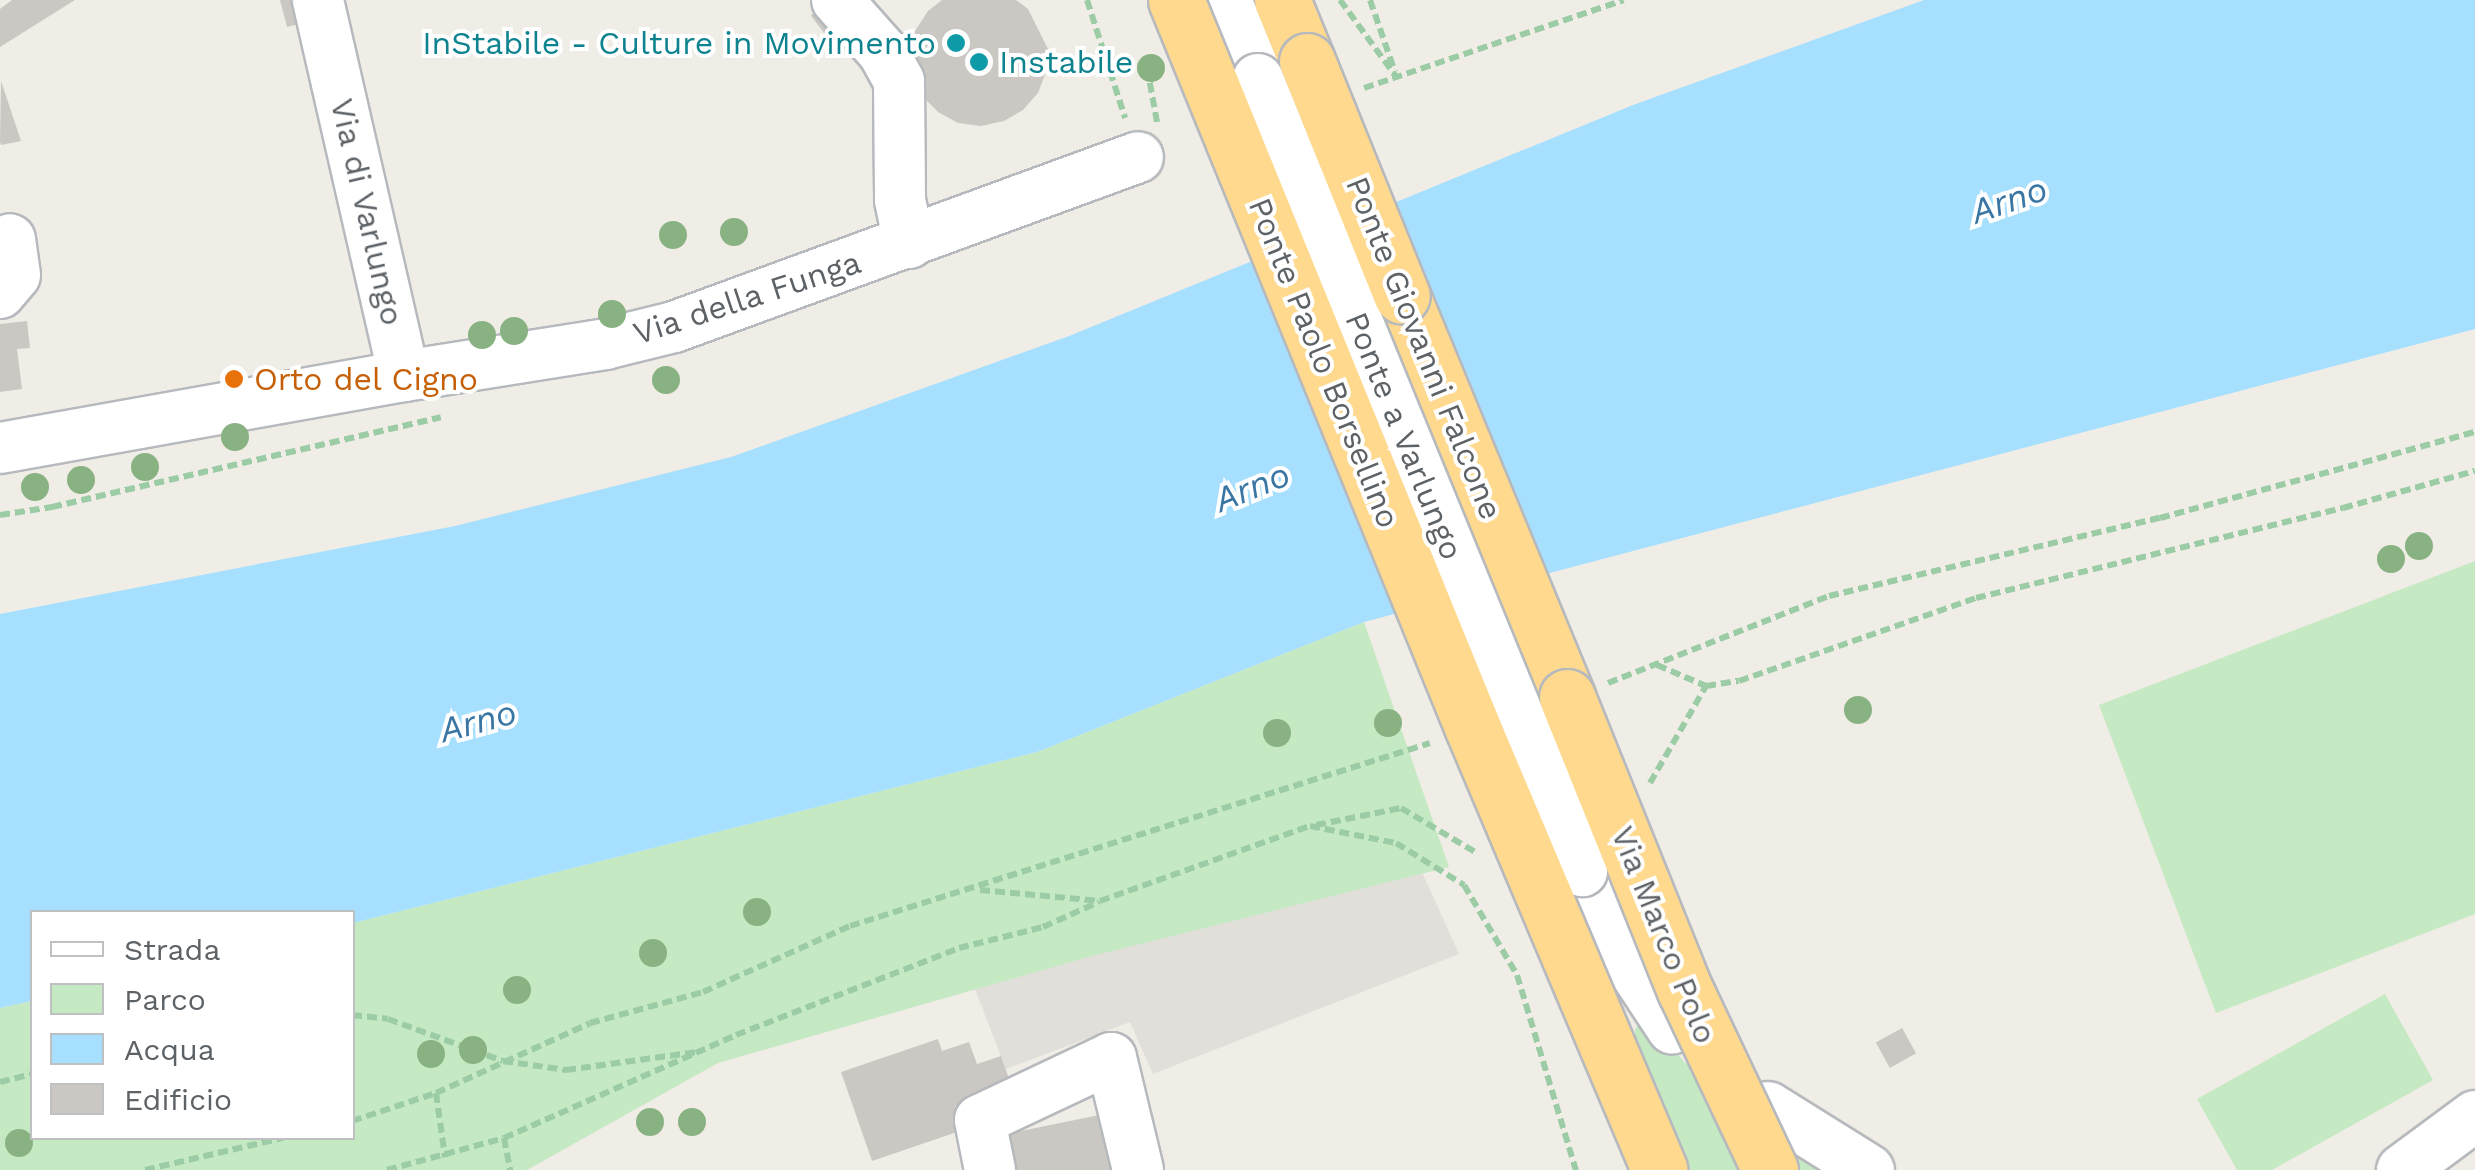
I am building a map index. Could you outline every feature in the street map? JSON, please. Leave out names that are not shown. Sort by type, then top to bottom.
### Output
[{"type":"highway","name":"Ponte Paolo Borsellino","points":[[1176,0],[1453,734]]},
{"type":"highway","name":"Ponte Giovanni Falcone","points":[[1282,0],[1579,693]]},
{"type":"highway","name":"Via Marco Polo","points":[[1579,693],[1685,990],[1770,1170]]},
{"type":"highway","points":[[1453,734],[1642,1169]]},
{"type":"street","name":"Via di Varlungo","points":[[318,0],[404,376]]},
{"type":"street","points":[[837,0],[883,52],[899,82],[900,200],[908,242]]},
{"type":"street","name":"Ponte a Varlungo","points":[[1226,0],[1582,871],[1619,998],[1649,1034]]},
{"type":"street","name":"Via della Funga","points":[[404,376],[604,344],[674,327],[1150,153]]},
{"type":"street","points":[[0,294],[15,275],[10,239]]},
{"type":"street","points":[[0,448],[404,376]]},
{"type":"street","points":[[990,1170],[980,1120],[1111,1058],[1138,1170]]},
{"type":"street","points":[[1768,1107],[1869,1170]]},
{"type":"street","points":[[2402,1170],[2475,1116]]},
{"type":"path","points":[[1087,0],[1150,153]]},
{"type":"path","points":[[1340,0],[1397,78]]},
{"type":"path","points":[[1370,0],[1397,78]]},
{"type":"path","points":[[1361,89],[1624,0]]},
{"type":"path","points":[[1149,78],[1150,153]]},
{"type":"path","points":[[0,514],[52,507],[448,415]]},
{"type":"path","points":[[1579,693],[1829,596],[2160,518],[2475,432]]},
{"type":"path","points":[[1657,665],[1706,686],[1739,681],[1976,598],[2343,508],[2475,471]]},
{"type":"path","points":[[1647,789],[1706,686]]},
{"type":"path","points":[[355,1120],[436,1093],[590,1023],[703,992],[850,926],[974,890],[1453,734]]},
{"type":"path","points":[[386,1170],[504,1138],[708,1051],[736,1035],[886,976],[959,948],[1043,928],[1100,902],[1310,826],[1401,808],[1484,858]]},
{"type":"path","points":[[1310,826],[1396,843],[1464,885],[1517,975],[1576,1170]]},
{"type":"path","points":[[974,890],[1100,902]]},
{"type":"path","points":[[355,1015],[388,1019],[503,1061],[566,1070],[708,1051]]},
{"type":"path","points":[[0,1082],[30,1074]]},
{"type":"path","points":[[436,1093],[445,1157]]},
{"type":"path","points":[[504,1138],[510,1170]]},
{"type":"path","points":[[146,1170],[274,1140]]},
{"type":"shaded area","points":[[1414,854],[1459,954],[1153,1074],[1130,1022],[1006,1069],[959,948]]},
{"type":"green space","points":[[2475,561],[2475,914],[2216,1013],[2099,705]]},
{"type":"green space","points":[[1364,622],[1449,867],[1092,956],[718,1063],[527,1170],[0,1170],[0,1008],[30,1001],[30,1140],[355,1140],[355,922],[1037,752]]},
{"type":"green space","points":[[2385,994],[2433,1080],[2272,1170],[2237,1170],[2197,1099]]},
{"type":"green space","points":[[1640,1023],[1660,1030],[1684,1062],[1844,1170],[1641,1170],[1635,1029]]},
{"type":"water","name":"Arno","points":[[1924,0],[2475,0],[2475,329],[1364,622],[1037,752],[355,922],[355,910],[30,910],[30,1001],[0,1008],[0,614],[455,526],[731,457],[1069,336],[1633,105]]},
{"type":"building","points":[[12,0],[75,0],[0,47],[0,9]]},
{"type":"building","points":[[280,0],[305,0],[310,21],[287,27]]},
{"type":"building","name":"Instabile","points":[[942,0],[1016,0],[1028,9],[1048,49],[1046,72],[1038,93],[1023,110],[1004,121],[981,126],[958,123],[938,112],[922,96],[910,53],[915,31],[928,11]]},
{"type":"building","points":[[826,4],[854,41],[839,52],[811,15]]},
{"type":"building","points":[[1,81],[21,141],[1,145],[0,142]]},
{"type":"building","points":[[27,321],[30,348],[17,349],[22,389],[0,392],[0,324]]},
{"type":"building","points":[[1902,1028],[1916,1053],[1890,1068],[1876,1043]]},
{"type":"building","points":[[938,1039],[942,1051],[969,1042],[977,1064],[1001,1056],[1012,1087],[955,1106],[963,1130],[872,1161],[841,1072]]},
{"type":"building","points":[[1109,1113],[1120,1170],[1013,1170],[1006,1134]]},
{"type":"place","name":"InStabile - Culture in Movimento","points":[[956,43]]},
{"type":"place","name":"Instabile","points":[[979,62]]},
{"type":"place","name":"Orto del Cigno","points":[[234,379]]}]
